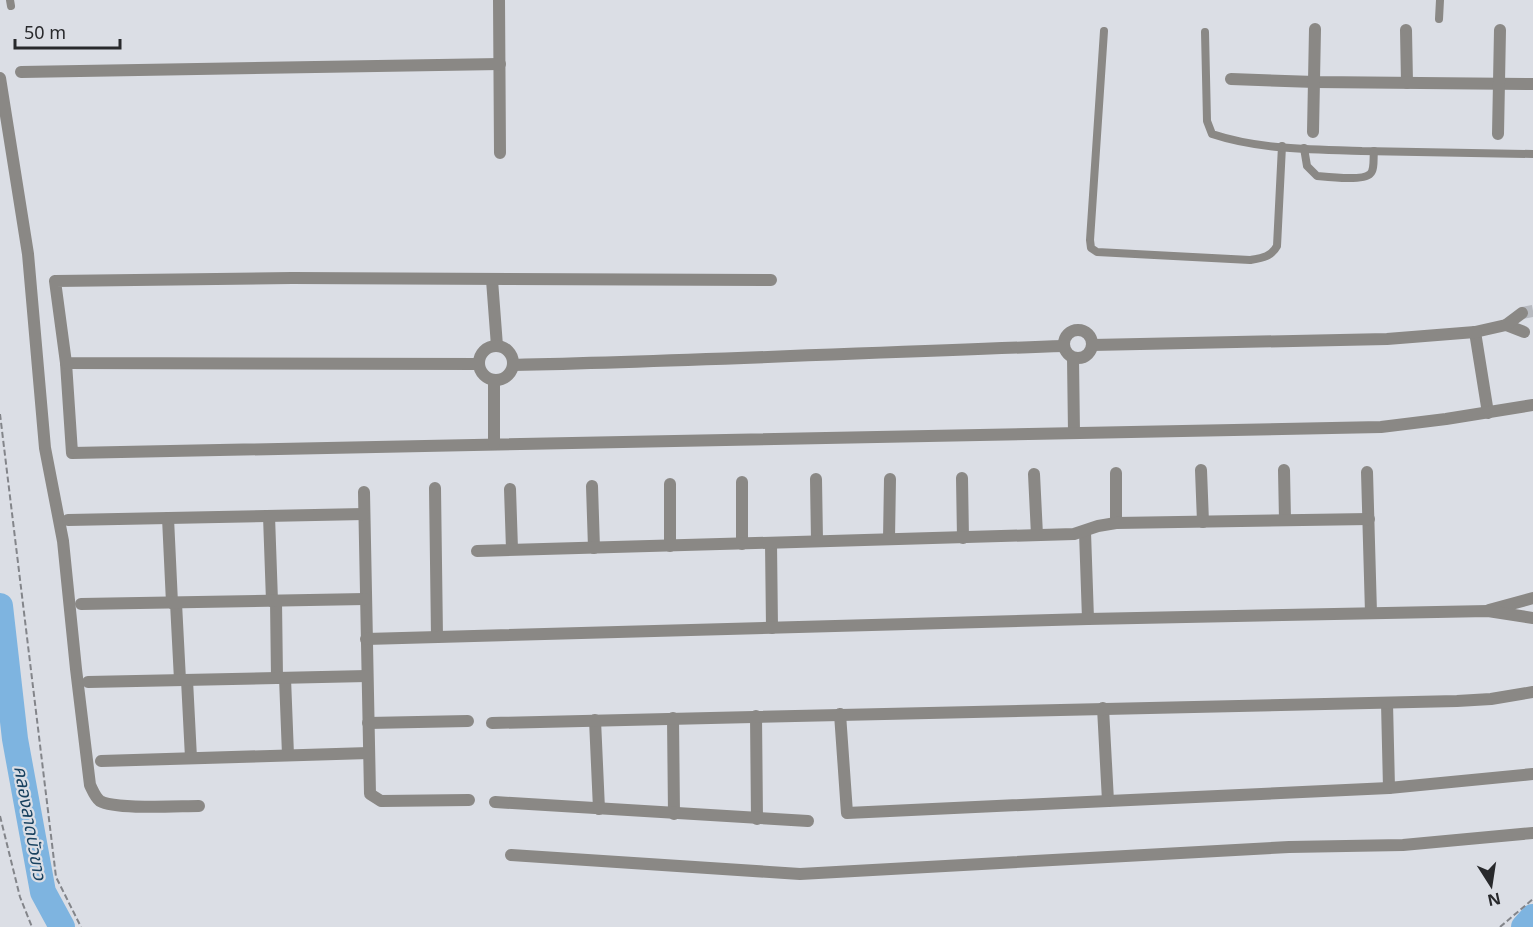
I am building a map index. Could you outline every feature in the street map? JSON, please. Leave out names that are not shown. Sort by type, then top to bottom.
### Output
[{"type":"street","points":[[499,0],[500,153]]},
{"type":"street","points":[[1313,132],[1315,30]]},
{"type":"street","points":[[1406,30],[1407,83]]},
{"type":"street","points":[[1498,134],[1500,30]]},
{"type":"street","points":[[21,72],[500,64]]},
{"type":"street","points":[[0,78],[28,254],[45,448],[63,541],[90,785],[96,797],[103,802],[116,805],[199,807]]},
{"type":"street","points":[[1231,79],[1533,84]]},
{"type":"street","points":[[771,280],[292,278],[55,281],[66,363],[72,453],[1381,427],[1533,405]]},
{"type":"street","points":[[492,280],[497,346]]},
{"type":"street","points":[[1092,345],[1387,339],[1474,332],[1506,325],[1522,313]]},
{"type":"street","points":[[1506,325],[1524,332]]},
{"type":"street","points":[[1077,330],[1084,331],[1090,336],[1092,350],[1087,356],[1073,358],[1064,346],[1065,339],[1077,330]]},
{"type":"street","points":[[1474,332],[1488,413]]},
{"type":"street","points":[[497,346],[507,350],[513,360],[513,365],[504,379],[494,380],[483,374],[478,364],[482,353],[497,346]]},
{"type":"street","points":[[513,365],[741,359],[1064,346]]},
{"type":"street","points":[[1073,358],[1074,434]]},
{"type":"street","points":[[66,363],[478,364]]},
{"type":"street","points":[[494,380],[494,444]]},
{"type":"street","points":[[1201,470],[1203,522]]},
{"type":"street","points":[[1284,470],[1285,520]]},
{"type":"street","points":[[1367,472],[1371,613]]},
{"type":"street","points":[[1116,473],[1116,523]]},
{"type":"street","points":[[1034,474],[1037,535]]},
{"type":"street","points":[[962,478],[963,538]]},
{"type":"street","points":[[816,479],[817,542]]},
{"type":"street","points":[[890,479],[890,539]]},
{"type":"street","points":[[742,482],[742,544]]},
{"type":"street","points":[[670,484],[670,546]]},
{"type":"street","points":[[592,486],[594,548]]},
{"type":"street","points":[[435,488],[437,637]]},
{"type":"street","points":[[510,489],[512,549]]},
{"type":"street","points":[[364,492],[370,794],[381,801],[469,800]]},
{"type":"street","points":[[68,520],[364,514]]},
{"type":"street","points":[[269,516],[288,755]]},
{"type":"street","points":[[168,518],[174,603],[191,758]]},
{"type":"street","points":[[477,551],[1074,534],[1116,523],[1369,519]]},
{"type":"street","points":[[1085,532],[1088,619]]},
{"type":"street","points":[[771,543],[772,628]]},
{"type":"street","points":[[1488,611],[1533,598]]},
{"type":"street","points":[[81,604],[365,599]]},
{"type":"street","points":[[366,639],[1371,613],[1488,611],[1533,618]]},
{"type":"street","points":[[88,682],[367,676]]},
{"type":"street","points":[[492,723],[1387,703],[1491,699],[1533,692]]},
{"type":"street","points":[[1387,703],[1389,788]]},
{"type":"street","points":[[1103,708],[1108,801]]},
{"type":"street","points":[[840,714],[847,813],[1389,788],[1533,774]]},
{"type":"street","points":[[756,716],[758,819]]},
{"type":"street","points":[[673,718],[674,814]]},
{"type":"street","points":[[596,720],[599,809]]},
{"type":"street","points":[[368,723],[468,721]]},
{"type":"street","points":[[101,761],[369,753]]},
{"type":"street","points":[[495,802],[808,821]]},
{"type":"street","points":[[511,855],[800,874],[1289,847],[1403,845],[1533,833]]},
{"type":"lane","points":[[1439,19],[1440,0]]},
{"type":"lane","points":[[1104,31],[1090,240],[1091,248],[1097,252],[1250,260],[1273,253],[1277,246],[1282,146]]},
{"type":"lane","points":[[1205,32],[1207,121],[1212,134],[1263,146],[1533,154]]},
{"type":"lane","points":[[1304,148],[1307,166],[1317,176],[1362,178],[1370,175],[1373,170],[1374,151]]},
{"type":"path","points":[[0,414],[56,877],[81,927]]},
{"type":"path","points":[[0,816],[20,897],[32,927]]},
{"type":"path","points":[[1500,927],[1533,899]]},
{"type":"waterway","name":"คลองลาดบัวขาว","points":[[0,606],[15,739],[43,892],[62,927]]},
{"type":"waterway","points":[[1524,927],[1533,917]]},
{"type":"tunnel","points":[[1522,313],[1533,311]]}]
